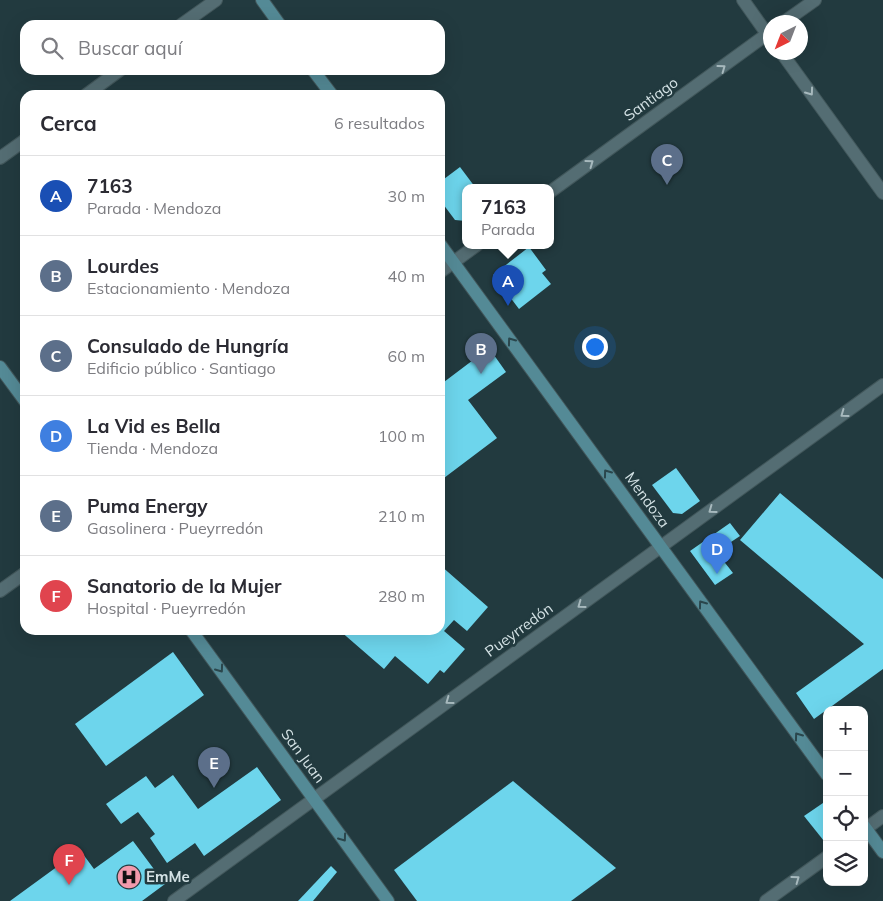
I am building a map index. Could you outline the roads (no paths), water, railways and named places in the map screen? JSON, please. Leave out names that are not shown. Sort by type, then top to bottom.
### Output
[{"type":"main road","points":[[262,0],[276,20]]},
{"type":"main road","points":[[317,75],[328,90]]},
{"type":"main road","name":"Mendoza","points":[[445,251],[823,770]]},
{"type":"main road","points":[[0,367],[20,394]]},
{"type":"main road","name":"San Juan","points":[[196,635],[388,901]]},
{"type":"main road","points":[[868,832],[883,852]]},
{"type":"street","points":[[189,20],[216,0]]},
{"type":"street","points":[[743,0],[763,26]]},
{"type":"street","points":[[794,15],[815,0]]},
{"type":"street","name":"Santiago","points":[[554,189],[763,40]]},
{"type":"street","points":[[787,60],[883,193]]},
{"type":"street","points":[[93,90],[113,75]]},
{"type":"street","points":[[0,158],[20,144]]},
{"type":"street","points":[[445,268],[471,249]]},
{"type":"street","name":"Pueyrredón","points":[[174,901],[883,385]]},
{"type":"street","points":[[0,591],[20,577]]},
{"type":"street","points":[[868,826],[883,816]]},
{"type":"street","points":[[766,901],[823,860]]},
{"type":"place","name":"Consulado de Hungría","points":[[667,185]]},
{"type":"place","name":"7163","points":[[508,306]]},
{"type":"place","name":"Lourdes","points":[[481,374]]},
{"type":"place","name":"La Vid es Bella","points":[[717,574]]},
{"type":"place","name":"Puma Energy","points":[[214,788]]},
{"type":"place","name":"EmMe","points":[[129,877]]},
{"type":"place","name":"Sanatorio de la Mujer","points":[[69,885]]}]
